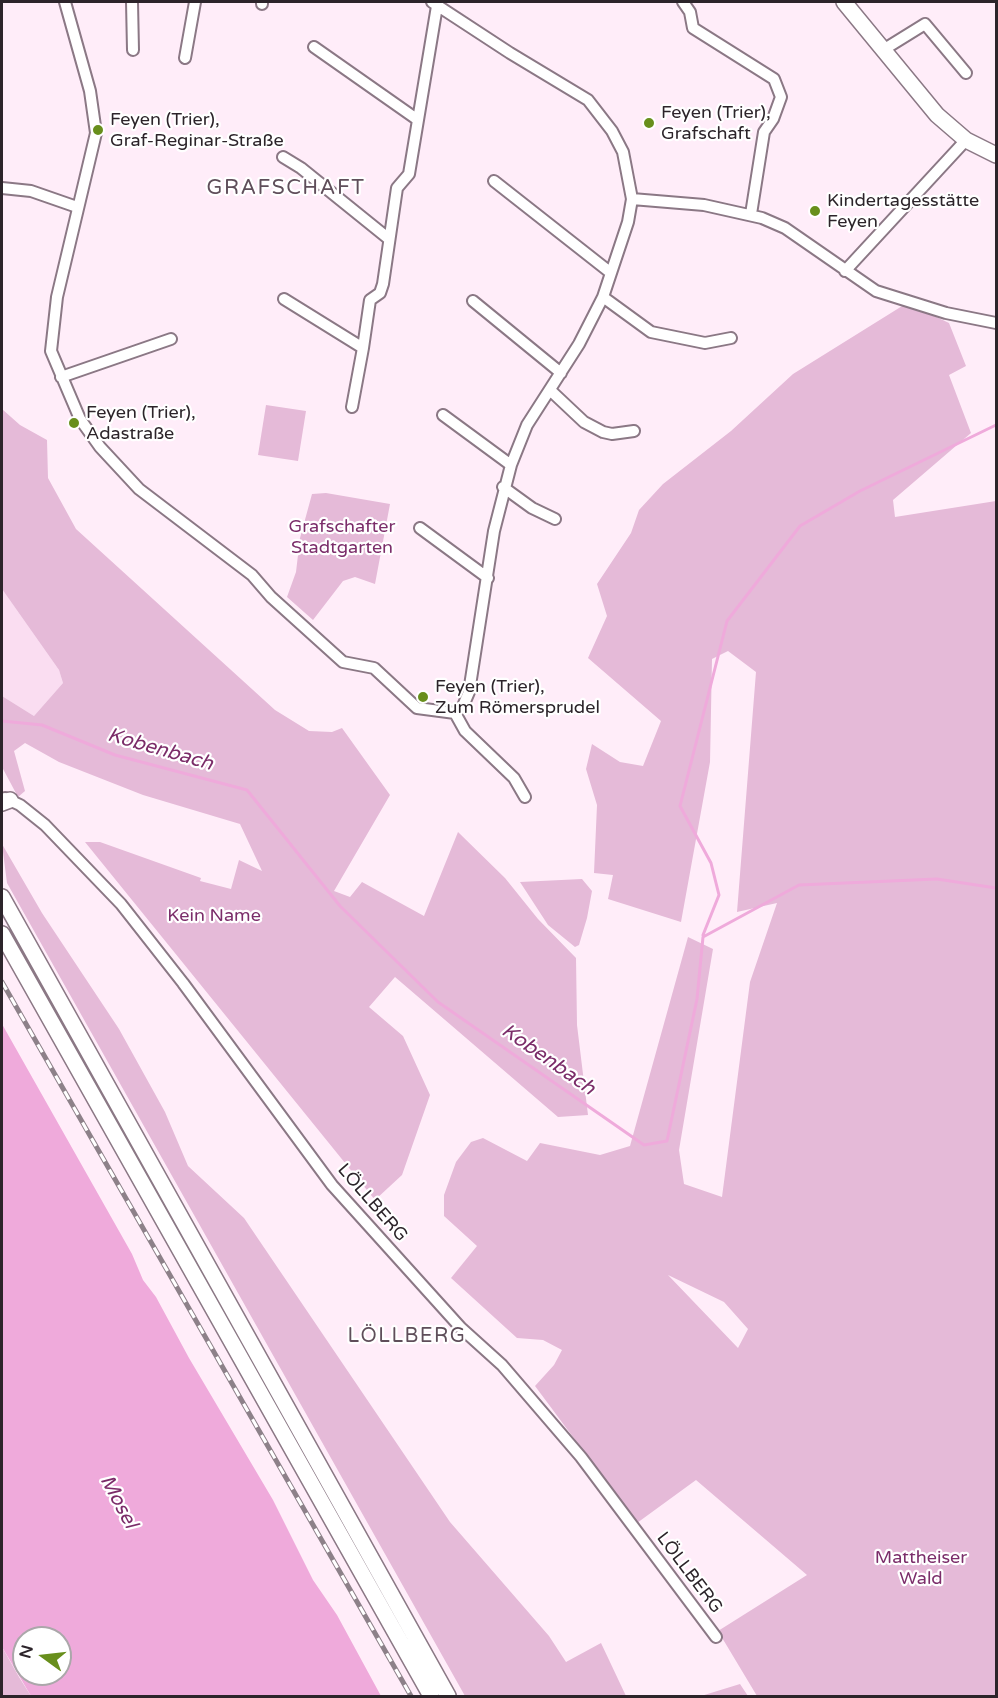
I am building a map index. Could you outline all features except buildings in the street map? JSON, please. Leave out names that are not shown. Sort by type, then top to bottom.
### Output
[{"type":"main road","points":[[844,2],[937,115],[966,140],[996,155]]},
{"type":"main road","points":[[2,897],[448,1696]]},
{"type":"main road","points":[[2,934],[431,1696]]},
{"type":"street","points":[[65,2],[90,91],[96,133],[89,171],[77,207],[57,297],[51,351],[80,419],[100,447],[139,489],[252,575],[271,597],[343,662],[374,668],[417,708],[455,713],[463,706],[469,692],[503,487],[527,425],[561,373],[603,297],[628,222],[632,198],[623,152],[612,131],[588,100],[434,4],[410,174],[397,188],[383,284],[380,293],[370,300],[352,407]]},
{"type":"street","points":[[132,2],[134,50]]},
{"type":"street","points":[[185,58],[195,2]]},
{"type":"street","points":[[683,2],[690,12],[693,28],[774,79],[781,97],[764,132],[751,214]]},
{"type":"street","points":[[883,50],[925,24],[966,73]]},
{"type":"street","points":[[314,47],[418,120]]},
{"type":"street","points":[[845,271],[966,140]]},
{"type":"street","points":[[283,158],[301,168],[389,239]]},
{"type":"street","points":[[494,181],[611,273]]},
{"type":"street","points":[[2,188],[31,191],[77,207]]},
{"type":"street","points":[[632,198],[704,205],[751,214],[785,228],[876,291],[907,303],[996,323]]},
{"type":"street","points":[[603,297],[651,332],[705,342],[731,338]]},
{"type":"street","points":[[284,299],[363,348]]},
{"type":"street","points":[[472,301],[561,373]]},
{"type":"street","points":[[61,378],[171,339]]},
{"type":"street","points":[[550,390],[584,422],[603,432],[612,434],[634,431]]},
{"type":"street","points":[[443,414],[511,465]]},
{"type":"street","points":[[503,487],[532,508],[555,519]]},
{"type":"street","points":[[420,528],[488,578]]},
{"type":"street","points":[[455,713],[465,731],[514,778],[525,797]]},
{"type":"street","name":"LÖLLBERG","points":[[4,800],[31,812],[121,904],[183,983],[332,1185],[461,1328],[502,1365],[581,1457],[716,1637]]},
{"type":"shaded area","points":[[2,589],[59,670],[63,683],[34,716],[2,696]]},
{"type":"green space","name":"Mattheiser Wald","points":[[907,303],[949,323],[966,366],[949,375],[971,433],[893,500],[895,517],[996,501],[996,1696],[757,1696],[718,1631],[807,1575],[696,1480],[637,1523],[535,1386],[554,1365],[562,1350],[543,1340],[517,1338],[451,1278],[477,1246],[444,1216],[444,1195],[456,1162],[471,1142],[483,1138],[527,1161],[540,1143],[600,1155],[630,1146],[688,937],[713,949],[679,1150],[684,1184],[722,1197],[750,982],[777,903],[737,912],[756,672],[728,651],[712,659],[710,762],[681,922],[608,899],[613,875],[594,873],[597,805],[586,769],[592,744],[620,762],[643,766],[661,721],[588,658],[607,616],[597,584],[631,533],[639,510],[663,484],[731,431],[793,374]],"holes":[[[668,1275],[724,1302],[748,1329],[738,1348]]]},
{"type":"green space","points":[[266,405],[306,411],[298,461],[258,455]]},
{"type":"green space","name":"Kein Name","points":[[2,409],[20,425],[47,440],[48,478],[76,529],[275,710],[309,731],[332,732],[342,728],[390,795],[334,891],[350,897],[362,882],[424,916],[458,832],[505,878],[538,919],[576,958],[577,1025],[588,1115],[558,1117],[395,977],[369,1007],[403,1036],[430,1095],[402,1175],[375,1200],[85,842],[100,842],[201,878],[200,881],[231,889],[239,860],[262,871],[240,824],[143,795],[59,762],[25,743],[14,751],[25,791],[18,797],[2,767],[2,696],[34,716],[63,683],[59,670],[2,589]]},
{"type":"green space","name":"Grafschafter Stadtgarten","points":[[326,493],[390,504],[375,584],[355,577],[343,581],[313,620],[287,597],[296,572],[300,538],[312,494]]},
{"type":"green space","points":[[2,844],[42,913],[119,1029],[165,1112],[188,1166],[244,1218],[450,1522],[549,1636],[566,1662],[601,1643],[626,1696],[465,1696],[7,883]]},
{"type":"green space","points":[[582,879],[592,891],[579,945],[575,947],[548,925],[520,882]]},
{"type":"green space","points":[[2,1647],[12,1665],[12,1686],[25,1686],[31,1696],[2,1696]]},
{"type":"green space","points":[[740,1684],[748,1696],[701,1696]]},
{"type":"water","name":"Mosel","points":[[2,1024],[132,1254],[143,1280],[156,1297],[189,1358],[273,1500],[313,1580],[337,1615],[381,1696],[31,1696],[25,1686],[72,1686],[72,1626],[12,1626],[12,1664],[2,1647]]},
{"type":"waterway","points":[[703,935],[719,895],[711,863],[680,806],[727,621],[800,526],[860,491],[996,425]]},
{"type":"waterway","name":"Kobenbach","points":[[2,721],[42,725],[115,755],[247,790],[340,906],[438,1002],[644,1145],[667,1141],[697,999],[703,937],[799,885],[937,879],[996,888]]},
{"type":"railway","points":[[2,982],[411,1696]]},
{"type":"place","name":"Feyen (Trier), Grafschaft","points":[[649,123]]},
{"type":"place","name":"Feyen (Trier), Graf-Reginar-Straße","points":[[98,130]]},
{"type":"place","name":"Kindertagesstätte Feyen","points":[[815,211]]},
{"type":"place","name":"Feyen (Trier), Adastraße","points":[[74,423]]},
{"type":"place","name":"Feyen (Trier), Zum Römersprudel","points":[[423,697]]},
{"type":"district","name":"GRAFSCHAFT","points":[[286,188]]},
{"type":"district","name":"LÖLLBERG","points":[[407,1337]]}]
